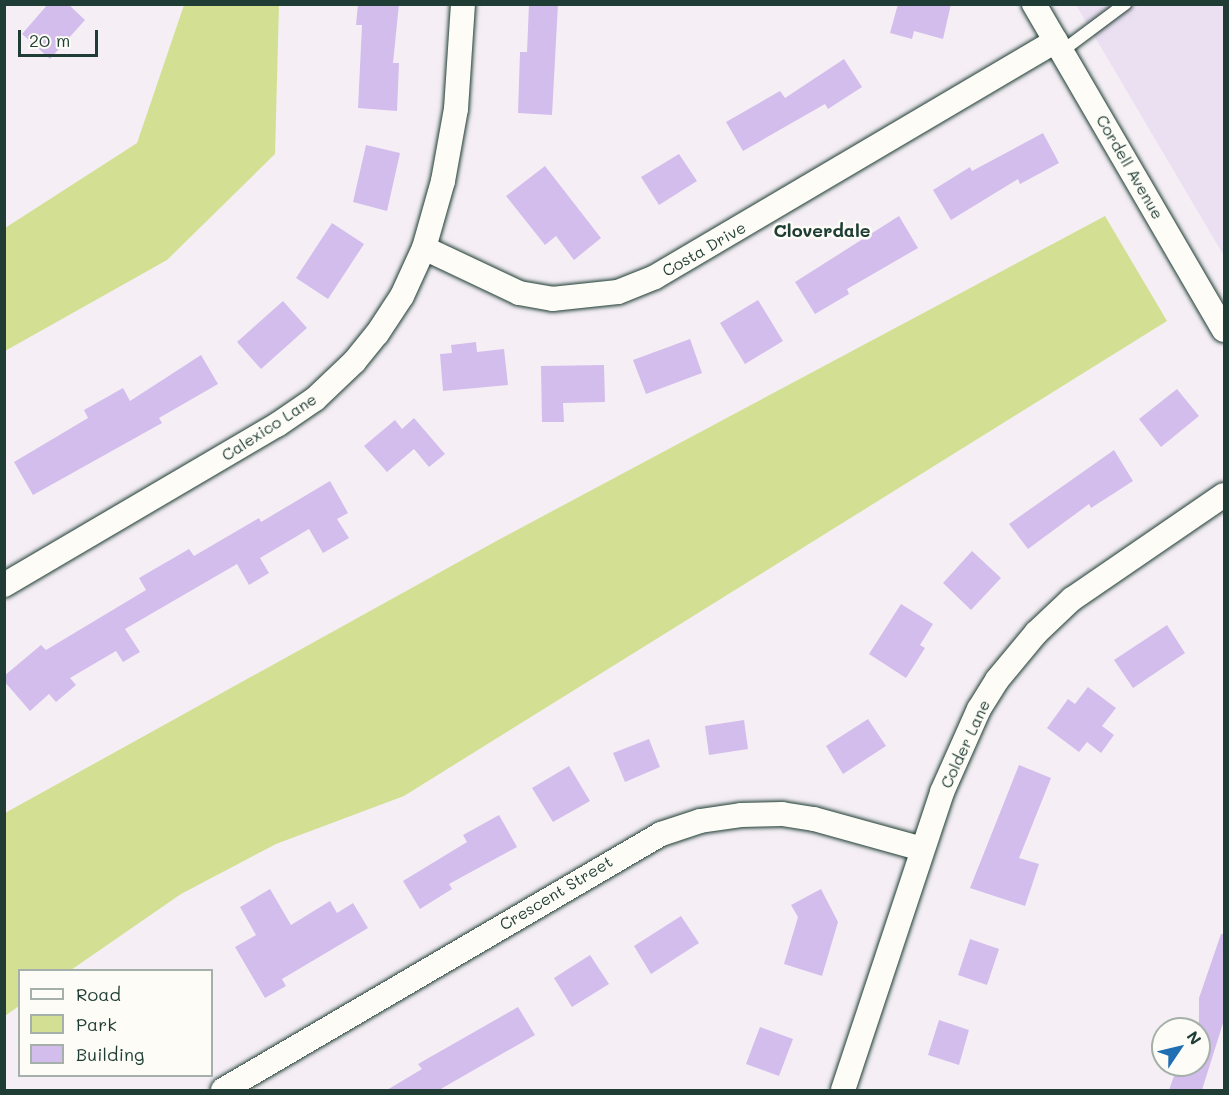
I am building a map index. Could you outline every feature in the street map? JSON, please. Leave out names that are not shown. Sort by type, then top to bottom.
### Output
[{"type":"street","name":"Calexico Lane","points":[[4,585],[315,399],[378,334],[402,296],[424,248],[443,181],[456,109],[463,4]]},
{"type":"street","name":"Cordell Avenue","points":[[1034,4],[1224,330]]},
{"type":"street","name":"Costa Drive","points":[[424,248],[519,293],[563,298],[618,292],[655,277],[1059,46]]},
{"type":"street","name":"Colder Lane","points":[[843,1090],[922,849],[978,709],[1036,633],[1091,585],[1224,495]]},
{"type":"street","name":"Crescent Street","points":[[223,1090],[661,834],[720,818],[782,814],[814,819],[922,849]]},
{"type":"lane","points":[[1059,46],[1125,4]]},
{"type":"shaded area","points":[[1076,5],[1224,5],[1224,256]]},
{"type":"green space","points":[[184,5],[279,5],[275,154],[167,260],[5,351],[5,228],[137,143]]},
{"type":"green space","points":[[1105,216],[1167,321],[404,796],[276,844],[181,894],[72,969],[18,969],[18,1007],[5,1016],[5,813],[500,539]]},
{"type":"building","points":[[48,4],[68,4],[85,20],[50,59],[22,34]]},
{"type":"building","points":[[358,4],[399,4],[393,63],[399,63],[397,111],[358,108],[362,25],[356,25]]},
{"type":"building","points":[[529,4],[558,4],[552,115],[518,113],[520,52],[527,52]]},
{"type":"building","points":[[898,4],[951,4],[943,39],[914,31],[912,39],[890,33]]},
{"type":"building","points":[[844,59],[862,87],[828,109],[825,104],[743,151],[726,122],[780,91],[785,98]]},
{"type":"building","points":[[1043,133],[1059,163],[1020,184],[1018,179],[951,220],[933,190],[970,167],[972,171]]},
{"type":"building","points":[[366,145],[400,153],[387,211],[353,202]]},
{"type":"building","points":[[679,154],[697,181],[659,205],[641,177]]},
{"type":"building","points":[[545,166],[601,238],[574,260],[556,236],[545,245],[506,196]]},
{"type":"building","points":[[899,216],[918,248],[847,289],[849,294],[815,314],[795,282]]},
{"type":"building","points":[[332,223],[364,244],[328,299],[296,278]]},
{"type":"building","points":[[758,300],[783,341],[745,364],[720,323]]},
{"type":"building","points":[[283,301],[307,328],[261,369],[237,342]]},
{"type":"building","points":[[690,339],[702,373],[646,394],[633,360]]},
{"type":"building","points":[[476,342],[477,352],[504,349],[508,385],[443,391],[440,354],[452,353],[451,345]]},
{"type":"building","points":[[201,355],[218,384],[159,418],[162,423],[33,495],[14,462],[88,418],[84,410],[123,388],[130,401]]},
{"type":"building","points":[[604,365],[605,402],[563,403],[564,422],[542,422],[541,366]]},
{"type":"building","points":[[1177,389],[1199,416],[1161,447],[1139,419]]},
{"type":"building","points":[[414,418],[445,454],[429,467],[414,449],[387,472],[364,446],[395,420],[402,429]]},
{"type":"building","points":[[1114,450],[1133,481],[1091,508],[1089,504],[1028,549],[1009,524]]},
{"type":"building","points":[[330,481],[348,513],[337,519],[349,538],[323,553],[309,529],[260,558],[269,573],[249,585],[237,564],[125,629],[140,652],[123,662],[116,651],[70,678],[76,685],[56,702],[49,694],[30,711],[4,681],[4,676],[41,645],[46,650],[146,590],[139,578],[189,549],[194,556],[259,518],[261,522]]},
{"type":"building","points":[[972,551],[1001,578],[971,610],[943,583]]},
{"type":"building","points":[[901,604],[933,624],[920,645],[925,648],[906,678],[869,654]]},
{"type":"building","points":[[1167,625],[1185,653],[1133,688],[1114,660]]},
{"type":"building","points":[[1088,687],[1116,708],[1102,726],[1114,735],[1101,753],[1087,742],[1079,752],[1047,728],[1068,699],[1075,704]]},
{"type":"building","points":[[868,719],[886,746],[843,774],[826,746]]},
{"type":"building","points":[[744,720],[748,749],[709,755],[705,726]]},
{"type":"building","points":[[649,739],[660,767],[625,782],[613,753]]},
{"type":"building","points":[[1019,765],[1051,778],[1019,858],[1039,864],[1025,906],[970,888]]},
{"type":"building","points":[[569,766],[590,801],[553,822],[532,788]]},
{"type":"building","points":[[499,815],[517,847],[449,884],[452,889],[420,909],[403,881],[467,842],[463,835]]},
{"type":"building","points":[[270,889],[291,925],[330,901],[337,913],[353,903],[368,928],[282,979],[286,986],[265,998],[235,947],[256,935],[240,907]]},
{"type":"building","points":[[821,889],[838,922],[822,976],[784,964],[798,917],[791,905]]},
{"type":"building","points":[[681,916],[699,943],[651,974],[634,946]]},
{"type":"building","points":[[1221,934],[1224,934],[1224,1020],[1211,1061],[1211,1017],[1199,1017],[1199,998]]},
{"type":"building","points":[[970,939],[999,949],[987,985],[958,975]]},
{"type":"building","points":[[590,955],[609,984],[572,1007],[554,978]]},
{"type":"building","points":[[518,1007],[535,1035],[439,1090],[387,1090],[422,1069],[418,1064]]},
{"type":"building","points":[[939,1020],[969,1030],[959,1065],[928,1055]]},
{"type":"building","points":[[760,1027],[793,1039],[779,1076],[746,1064]]},
{"type":"building","points":[[1174,1077],[1206,1077],[1202,1090],[1169,1090]]},
{"type":"district","name":"Cloverdale","points":[[822,230]]}]
